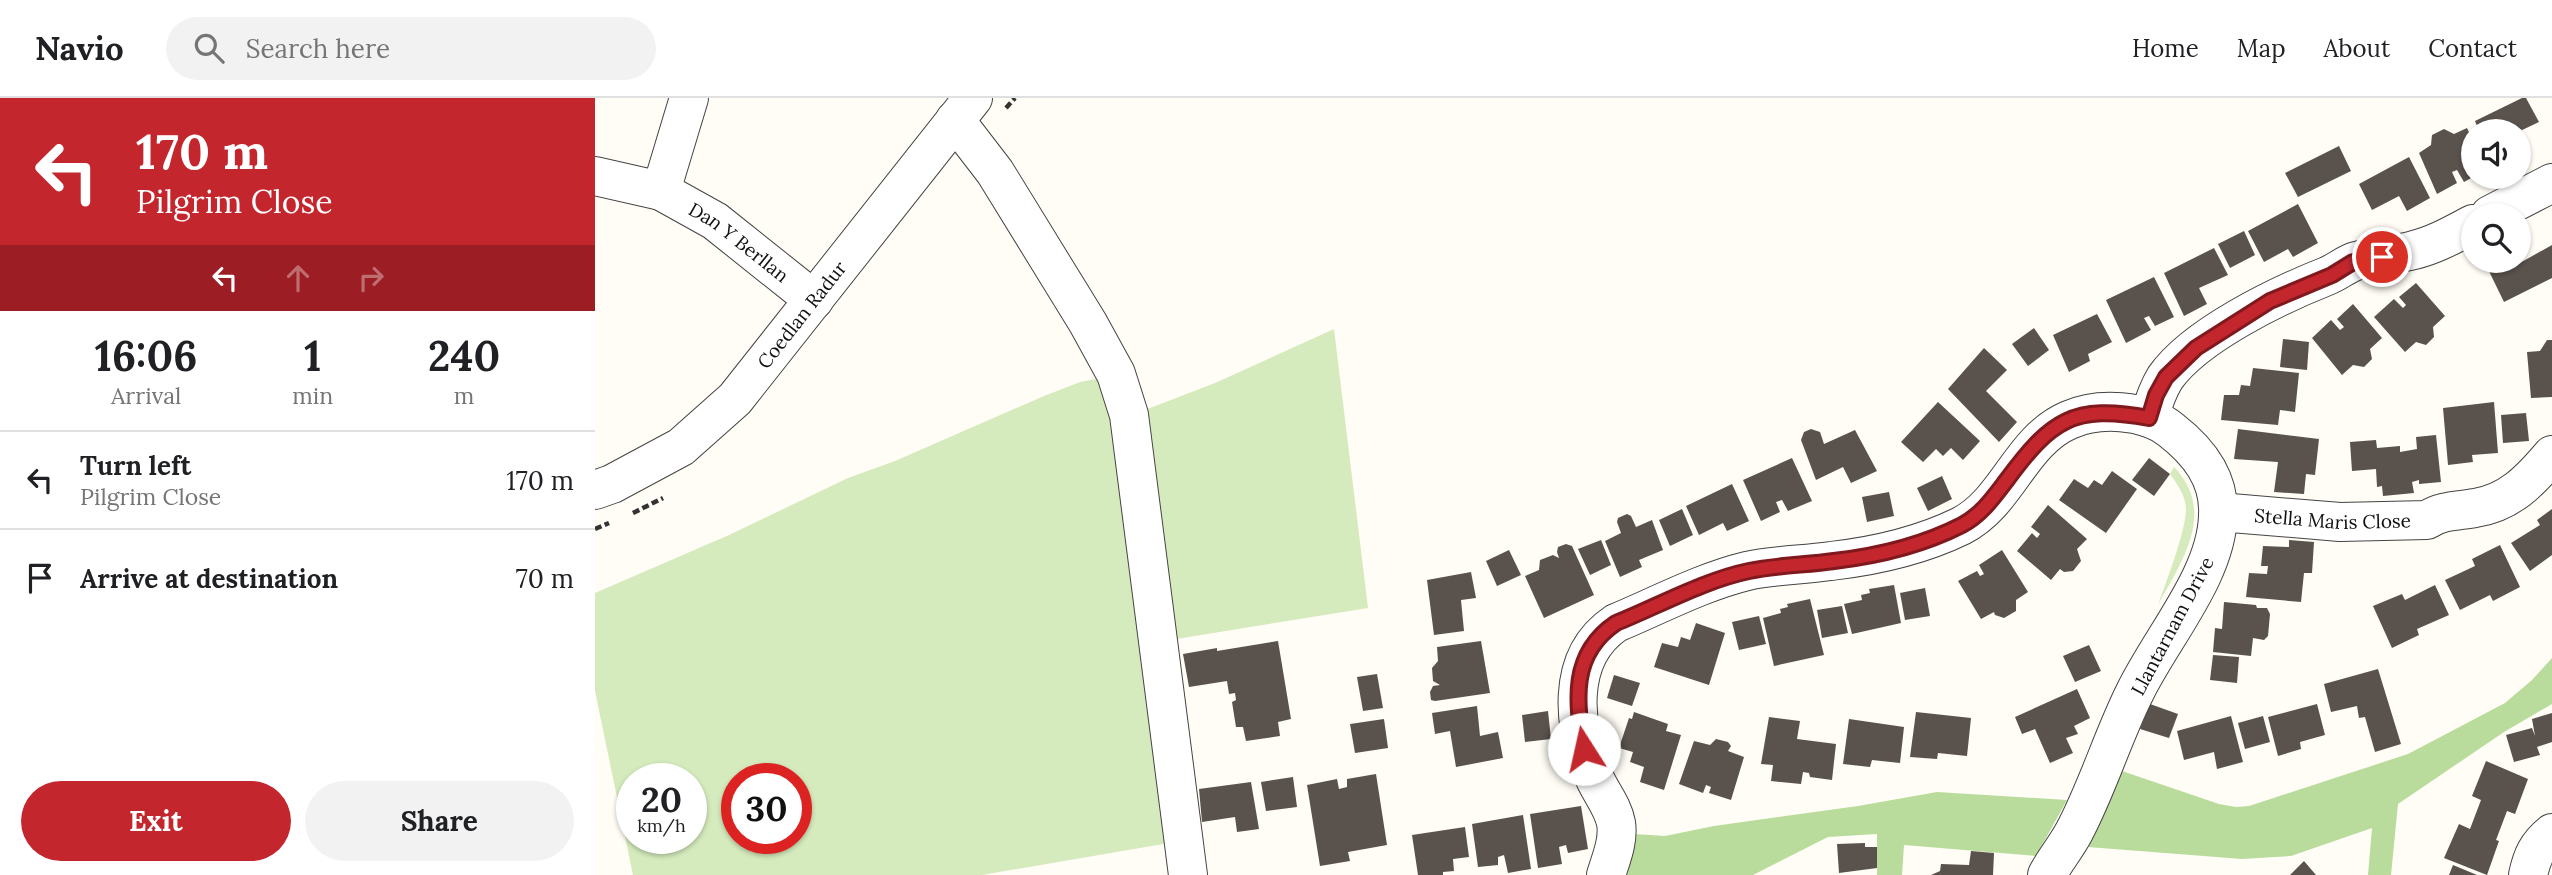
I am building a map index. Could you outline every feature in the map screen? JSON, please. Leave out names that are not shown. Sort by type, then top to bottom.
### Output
[{"type":"street","points":[[661,191],[689,98]]},
{"type":"street","points":[[964,109],[995,172],[1088,323],[1116,374],[1129,415],[1188,875]]},
{"type":"street","name":"Coedlan Radur","points":[[595,490],[612,484],[681,447],[735,399],[964,109]]},
{"type":"street","name":"Dan Y Berllan","points":[[595,176],[661,191],[715,221],[814,300]]},
{"type":"street","points":[[2513,203],[2552,183]]},
{"type":"street","points":[[2149,418],[2156,395],[2166,377],[2196,348],[2235,321],[2270,301],[2332,275],[2353,262],[2415,250],[2437,243],[2461,230]]},
{"type":"street","name":"Llantarnam Drive","points":[[1606,875],[1616,841],[1616,822],[1584,749],[1578,691],[1582,667],[1593,643],[1601,633],[1616,623],[1726,577],[1749,571],[1867,556],[1907,546],[1960,526],[1977,516],[2049,431],[2068,420],[2105,412],[2149,418],[2164,424],[2202,460],[2212,476],[2219,512],[2217,537],[2210,557],[2135,692],[2073,834],[2047,875]]},
{"type":"street","name":"Stella Maris Close","points":[[2219,512],[2340,522],[2427,520],[2438,513],[2478,508],[2499,502],[2521,489],[2552,456]]},
{"type":"street","points":[[2528,875],[2532,857],[2552,833]]},
{"type":"green space","points":[[1334,329],[1368,608],[1164,641],[1137,413],[1215,383]]},
{"type":"green space","points":[[1106,377],[1175,842],[982,875],[633,875],[629,854],[707,854],[707,763],[616,763],[616,793],[595,691],[595,593],[729,535],[848,478],[895,461],[1080,382]]},
{"type":"green space","points":[[2174,467],[2187,484],[2193,501],[2194,519],[2185,554],[2158,605],[2185,518],[2186,509],[2181,490],[2170,474]]},
{"type":"green space","points":[[2552,658],[2552,704],[2504,732],[2398,804],[2391,875],[2368,875],[2372,828],[2291,856],[2242,859],[2088,847],[2122,771],[2219,804],[2249,806],[2408,754],[2505,703]]},
{"type":"green space","points":[[1937,792],[2067,800],[2036,856],[1904,845],[1902,875],[1877,875],[1877,834],[1828,837],[1753,875],[1627,875],[1634,834],[1665,836]]},
{"type":"building","points":[[2526,98],[2539,122],[2531,126],[2531,119],[2479,119]]},
{"type":"building","points":[[2444,129],[2454,134],[2461,131],[2461,177],[2457,170],[2452,172],[2457,183],[2437,194],[2419,153],[2431,145],[2432,135]]},
{"type":"building","points":[[2339,146],[2351,171],[2298,197],[2285,173]]},
{"type":"building","points":[[2409,157],[2430,198],[2407,211],[2399,196],[2372,210],[2359,184]]},
{"type":"building","points":[[2298,204],[2318,243],[2293,257],[2288,249],[2264,262],[2248,231]]},
{"type":"building","points":[[2244,231],[2255,255],[2230,268],[2218,244]]},
{"type":"building","points":[[2552,245],[2552,278],[2504,302],[2490,273],[2531,273],[2531,257]]},
{"type":"building","points":[[2214,248],[2228,275],[2199,288],[2207,304],[2184,316],[2164,273]]},
{"type":"building","points":[[2154,277],[2174,317],[2155,326],[2149,316],[2144,318],[2151,330],[2126,343],[2106,300]]},
{"type":"building","points":[[2416,283],[2445,316],[2433,327],[2434,337],[2426,345],[2416,342],[2405,352],[2374,317],[2394,299],[2403,308],[2406,305],[2399,297]]},
{"type":"building","points":[[2353,304],[2382,338],[2370,349],[2372,359],[2364,367],[2353,365],[2342,375],[2312,338],[2331,320],[2340,330],[2344,327],[2337,319]]},
{"type":"building","points":[[2097,314],[2112,342],[2088,354],[2090,361],[2069,372],[2053,335]]},
{"type":"building","points":[[2034,328],[2049,350],[2028,366],[2012,344]]},
{"type":"building","points":[[2283,339],[2309,342],[2307,370],[2280,367]]},
{"type":"building","points":[[2547,340],[2552,340],[2552,397],[2531,398],[2527,352],[2540,351]]},
{"type":"building","points":[[1984,348],[2007,370],[1986,391],[2017,422],[1999,442],[1948,389]]},
{"type":"building","points":[[2253,368],[2299,373],[2295,412],[2280,410],[2278,425],[2221,420],[2224,395],[2239,395],[2241,385],[2250,386]]},
{"type":"building","points":[[1938,402],[1980,441],[1963,460],[1951,448],[1943,456],[1936,449],[1923,462],[1901,442]]},
{"type":"building","points":[[2494,402],[2498,453],[2472,455],[2473,462],[2448,465],[2443,408]]},
{"type":"building","points":[[2526,413],[2529,441],[2503,443],[2501,415]]},
{"type":"building","points":[[1811,429],[1820,432],[1824,444],[1855,430],[1877,471],[1851,483],[1843,467],[1816,480],[1801,440],[1804,432]]},
{"type":"building","points":[[2238,429],[2319,439],[2315,475],[2306,474],[2304,494],[2274,492],[2278,462],[2234,459]]},
{"type":"building","points":[[2436,435],[2441,482],[2419,484],[2419,480],[2412,482],[2414,493],[2383,496],[2382,486],[2377,487],[2376,469],[2352,471],[2350,442],[2376,440],[2377,448],[2400,446],[2400,452],[2417,449],[2416,437]]},
{"type":"building","points":[[1792,458],[1812,501],[1788,511],[1782,500],[1776,502],[1780,512],[1761,521],[1743,480]]},
{"type":"building","points":[[2149,458],[2170,474],[2154,496],[2132,480]]},
{"type":"building","points":[[2112,471],[2137,489],[2106,533],[2059,500],[2074,479],[2088,488],[2094,480],[2102,485]]},
{"type":"building","points":[[1942,476],[1952,499],[1928,511],[1917,488]]},
{"type":"building","points":[[1732,484],[1749,521],[1727,531],[1723,523],[1699,535],[1686,506]]},
{"type":"building","points":[[1889,492],[1894,516],[1867,522],[1862,497]]},
{"type":"building","points":[[2048,505],[2087,539],[2077,549],[2081,561],[2073,571],[2064,572],[2060,569],[2051,580],[2017,551],[2032,533],[2037,538],[2040,534],[2031,527]]},
{"type":"building","points":[[1682,509],[1693,535],[1670,546],[1659,520]]},
{"type":"building","points":[[2552,509],[2552,555],[2530,571],[2511,543],[2540,525],[2537,520]]},
{"type":"building","points":[[1627,514],[1631,516],[1636,527],[1652,520],[1663,550],[1639,560],[1642,567],[1620,577],[1605,541],[1621,533],[1618,518]]},
{"type":"building","points":[[1601,540],[1611,565],[1590,575],[1578,549]]},
{"type":"building","points":[[2289,540],[2314,542],[2312,573],[2304,573],[2301,602],[2246,597],[2249,573],[2267,574],[2268,566],[2261,566],[2263,546],[2289,547]]},
{"type":"building","points":[[1566,544],[1572,546],[1594,595],[1544,618],[1525,576],[1539,570],[1540,560],[1553,555],[1559,558],[1558,547]]},
{"type":"building","points":[[2500,545],[2520,587],[2493,601],[2490,595],[2460,610],[2445,580],[2475,566],[2472,559]]},
{"type":"building","points":[[1509,550],[1521,575],[1497,586],[1486,561]]},
{"type":"building","points":[[2002,550],[2028,592],[2016,600],[2016,611],[2004,618],[1994,612],[1981,619],[1958,581],[1977,571],[1980,576],[1984,574],[1979,565]]},
{"type":"building","points":[[1471,572],[1476,598],[1461,600],[1464,631],[1434,635],[1427,580]]},
{"type":"building","points":[[1894,585],[1901,623],[1852,634],[1844,604],[1862,600],[1861,595],[1870,593],[1869,589]]},
{"type":"building","points":[[2435,585],[2449,615],[2417,629],[2419,635],[2392,648],[2373,606],[2402,594],[2405,600]]},
{"type":"building","points":[[1925,588],[1930,616],[1905,620],[1900,593]]},
{"type":"building","points":[[1810,599],[1824,655],[1774,666],[1763,618],[1781,613],[1780,609],[1788,607],[1787,604]]},
{"type":"building","points":[[2224,602],[2256,605],[2257,608],[2267,608],[2270,614],[2268,636],[2264,640],[2253,638],[2251,656],[2213,652],[2215,628],[2222,629]]},
{"type":"building","points":[[1842,606],[1848,633],[1822,638],[1817,610]]},
{"type":"building","points":[[1759,616],[1766,644],[1739,650],[1732,622]]},
{"type":"building","points":[[1696,623],[1725,633],[1709,685],[1654,667],[1662,643],[1678,647],[1681,637],[1690,640]]},
{"type":"building","points":[[1278,641],[1291,719],[1278,722],[1280,736],[1246,741],[1243,727],[1236,727],[1232,702],[1236,700],[1235,693],[1229,694],[1227,681],[1189,687],[1183,654]]},
{"type":"building","points":[[1481,641],[1490,693],[1431,700],[1430,692],[1433,686],[1440,685],[1433,681],[1432,668],[1438,661],[1437,647]]},
{"type":"building","points":[[2089,645],[2101,671],[2075,682],[2063,656]]},
{"type":"building","points":[[2213,655],[2239,657],[2237,683],[2210,680]]},
{"type":"building","points":[[2378,669],[2401,744],[2375,752],[2365,717],[2359,718],[2357,706],[2331,712],[2324,684]]},
{"type":"building","points":[[1377,674],[1383,708],[1363,711],[1357,677]]},
{"type":"building","points":[[1614,675],[1640,683],[1632,706],[1607,698]]},
{"type":"building","points":[[2077,689],[2090,718],[2074,726],[2078,734],[2066,738],[2073,753],[2050,763],[2035,729],[2022,734],[2015,717]]},
{"type":"building","points":[[2150,704],[2178,714],[2169,738],[2140,729]]},
{"type":"building","points":[[2317,704],[2325,735],[2300,742],[2301,749],[2278,756],[2268,717]]},
{"type":"building","points":[[1477,706],[1480,736],[1498,732],[1503,758],[1456,767],[1450,731],[1435,734],[1432,713]]},
{"type":"building","points":[[1548,711],[1551,739],[1525,742],[1522,715]]},
{"type":"building","points":[[1634,712],[1668,724],[1666,731],[1681,735],[1664,790],[1640,782],[1644,767],[1630,762],[1633,752],[1619,748],[1629,718],[1632,719]]},
{"type":"building","points":[[1916,712],[1971,718],[1967,756],[1938,753],[1937,759],[1910,757]]},
{"type":"building","points":[[2552,713],[2552,742],[2537,747],[2540,755],[2514,762],[2506,735],[2532,728],[2535,736],[2532,719]]},
{"type":"building","points":[[2231,716],[2243,762],[2217,769],[2214,752],[2184,760],[2177,731]]},
{"type":"building","points":[[2263,716],[2270,742],[2245,749],[2238,723]]},
{"type":"building","points":[[1769,717],[1800,721],[1797,739],[1836,744],[1832,780],[1810,777],[1809,773],[1803,772],[1801,784],[1771,781],[1773,765],[1761,764]]},
{"type":"building","points":[[1384,719],[1388,748],[1355,753],[1350,724]]},
{"type":"building","points":[[1849,719],[1904,727],[1900,763],[1872,760],[1870,767],[1843,764]]},
{"type":"building","points":[[1716,739],[1728,742],[1731,746],[1728,751],[1744,757],[1731,800],[1709,793],[1711,787],[1706,785],[1703,793],[1679,784],[1694,741],[1710,745]]},
{"type":"building","points":[[2486,761],[2528,779],[2515,814],[2507,811],[2487,875],[2444,858],[2459,824],[2470,829],[2481,800],[2472,796]]},
{"type":"building","points":[[1376,774],[1387,845],[1348,852],[1350,861],[1320,866],[1307,785],[1337,779],[1339,789],[1347,787],[1347,779]]},
{"type":"building","points":[[1293,777],[1297,807],[1266,811],[1261,782]]},
{"type":"building","points":[[1251,782],[1259,829],[1237,832],[1235,817],[1202,822],[1199,789]]},
{"type":"building","points":[[1581,806],[1588,849],[1568,853],[1566,845],[1559,847],[1562,864],[1538,868],[1530,814]]},
{"type":"building","points":[[1523,815],[1531,869],[1508,873],[1504,855],[1498,857],[1498,865],[1478,867],[1472,824]]},
{"type":"building","points":[[1465,827],[1469,857],[1453,859],[1454,871],[1443,872],[1443,875],[1418,875],[1412,835]]},
{"type":"building","points":[[1865,843],[1865,847],[1877,847],[1877,868],[1839,873],[1837,844]]},
{"type":"building","points":[[1971,851],[1994,853],[1993,875],[1931,875],[1940,871],[1941,864],[1969,865]]},
{"type":"building","points":[[2304,861],[2316,875],[2290,875]]},
{"type":"building","points":[[2453,865],[2477,875],[2449,875]]},
{"type":"route","points":[[1584,749],[1578,691],[1582,667],[1593,643],[1601,633],[1616,623],[1726,577],[1749,571],[1867,556],[1907,546],[1960,526],[1977,516],[2049,431],[2086,414],[2123,413],[2149,418],[2156,395],[2166,377],[2196,348],[2235,321],[2270,301],[2332,275],[2353,262],[2382,257]]}]
